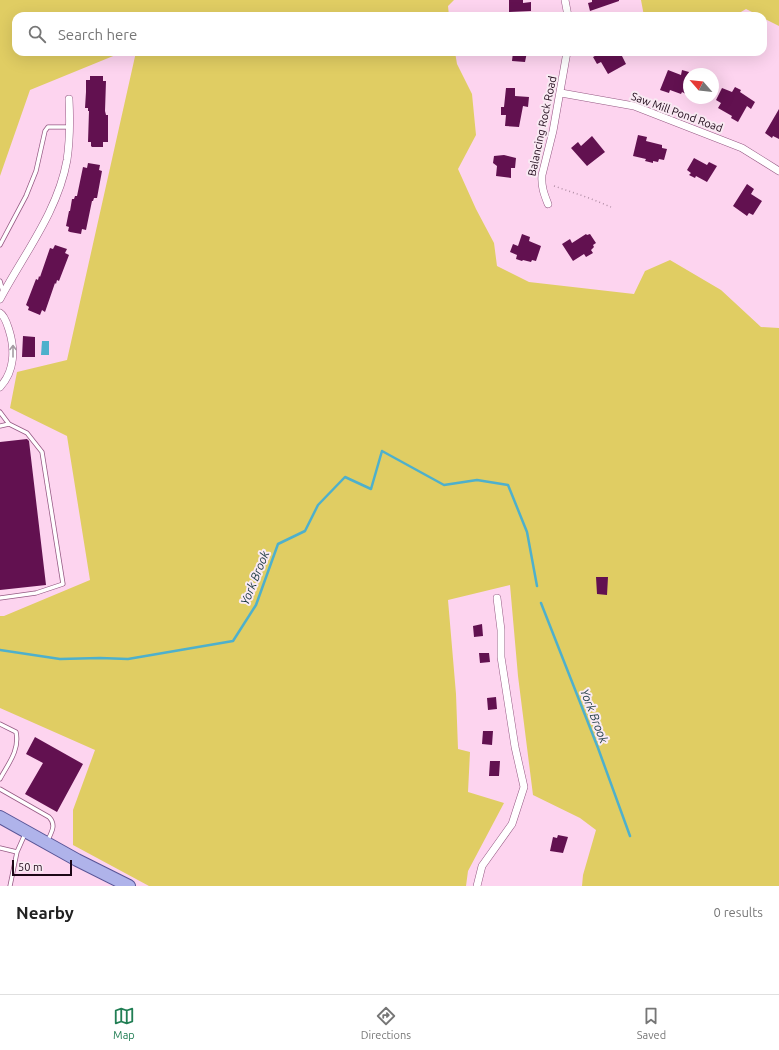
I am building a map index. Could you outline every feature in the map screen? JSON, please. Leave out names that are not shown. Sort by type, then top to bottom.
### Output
[{"type":"main road","points":[[0,817],[129,886]]},
{"type":"street","points":[[566,0],[568,12]]},
{"type":"street","name":"Balancing Rock Road","points":[[548,204],[542,190],[542,175],[561,92],[566,56]]},
{"type":"street","name":"Saw Mill Pond Road","points":[[561,92],[634,106],[742,148],[779,171]]},
{"type":"street","points":[[1,296],[52,208],[60,187],[67,160],[70,127],[69,99]]},
{"type":"street","points":[[0,313],[2,314],[7,325],[13,342],[13,360],[9,373],[0,387]]},
{"type":"street","points":[[477,886],[482,866],[512,824],[524,787],[515,747],[501,657],[501,630],[497,598]]},
{"type":"lane","points":[[0,245],[26,196],[36,171],[45,130],[48,127],[70,127]]},
{"type":"lane","points":[[0,281],[1,296]]},
{"type":"lane","points":[[0,412],[9,424],[27,433],[42,452],[64,584],[36,593],[0,598]]},
{"type":"lane","points":[[0,426],[9,424]]},
{"type":"lane","points":[[0,724],[16,732],[18,740],[16,749],[0,779]]},
{"type":"lane","points":[[0,789],[53,820],[54,827],[47,843]]},
{"type":"lane","points":[[10,886],[17,852],[27,832]]},
{"type":"lane","points":[[0,848],[17,852]]},
{"type":"path","points":[[554,186],[611,207]]},
{"type":"shaded area","points":[[0,0],[454,0],[448,6],[449,12],[12,12],[12,56],[113,56],[30,90],[0,176]]},
{"type":"shaded area","points":[[641,0],[779,0],[779,26],[767,20],[767,12],[752,12],[746,9],[741,12],[643,12]]},
{"type":"shaded area","points":[[135,56],[456,56],[457,64],[472,94],[476,135],[458,169],[476,209],[494,243],[497,266],[529,282],[634,294],[645,271],[670,260],[721,290],[761,327],[779,328],[779,886],[582,886],[583,875],[596,830],[580,818],[533,795],[518,676],[510,585],[448,600],[456,694],[458,749],[470,752],[468,792],[504,803],[468,871],[466,886],[149,886],[73,845],[73,810],[95,750],[0,708],[0,616],[4,616],[90,580],[67,436],[10,408],[17,372],[67,360]]},
{"type":"water","points":[[42,341],[49,341],[49,355],[41,355]]},
{"type":"building","points":[[509,0],[523,0],[523,3],[531,2],[531,11],[509,12]]},
{"type":"building","points":[[592,0],[619,1],[590,11],[588,3],[592,2]]},
{"type":"building","points":[[513,56],[526,56],[525,62],[512,61]]},
{"type":"building","points":[[622,56],[626,64],[608,74],[601,62],[597,64],[593,57]]},
{"type":"building","points":[[668,70],[681,75],[683,70],[683,92],[681,94],[670,90],[669,93],[660,90]]},
{"type":"building","points":[[90,76],[103,76],[103,81],[106,81],[105,111],[106,115],[108,115],[108,142],[103,142],[103,147],[92,147],[91,142],[88,142],[89,111],[88,108],[85,108],[86,80],[90,80]]},
{"type":"building","points":[[735,87],[755,102],[751,109],[747,106],[738,122],[731,118],[732,116],[718,108],[721,103],[719,102],[719,94],[722,88],[732,92]]},
{"type":"building","points":[[506,88],[515,88],[515,96],[529,97],[528,107],[523,106],[519,127],[505,126],[506,115],[501,115],[501,107],[504,107]]},
{"type":"building","points":[[779,109],[779,139],[773,136],[772,138],[765,133]]},
{"type":"building","points":[[638,135],[647,137],[646,141],[662,145],[662,148],[667,149],[664,160],[659,159],[658,162],[653,161],[653,163],[645,161],[646,159],[633,156]]},
{"type":"building","points":[[592,136],[605,152],[587,166],[571,148],[578,142],[581,146]]},
{"type":"building","points":[[504,155],[516,158],[515,168],[511,168],[511,178],[496,176],[497,166],[493,163],[494,156]]},
{"type":"building","points":[[694,158],[707,165],[709,162],[717,166],[707,182],[696,176],[695,178],[689,175],[691,173],[687,170]]},
{"type":"building","points":[[88,163],[100,165],[99,170],[102,171],[97,198],[94,198],[92,201],[86,230],[82,229],[81,234],[68,231],[69,227],[66,226],[72,199],[77,196],[83,167],[87,168]]},
{"type":"building","points":[[747,184],[754,189],[751,194],[762,201],[753,215],[749,213],[747,216],[733,206]]},
{"type":"building","points":[[522,234],[530,237],[529,241],[541,246],[536,261],[532,260],[531,262],[516,259],[517,255],[510,252],[513,244],[518,246]]},
{"type":"building","points":[[586,234],[590,234],[596,243],[593,245],[594,247],[591,250],[593,253],[586,257],[584,254],[573,261],[562,244],[570,239],[572,243]]},
{"type":"building","points":[[55,245],[67,249],[65,253],[69,255],[59,281],[57,280],[56,284],[55,283],[45,312],[42,310],[40,315],[28,310],[29,307],[26,305],[36,279],[38,280],[39,276],[40,277],[50,248],[53,249]]},
{"type":"building","points":[[23,336],[35,337],[35,357],[22,357]]},
{"type":"building","points":[[27,439],[29,441],[46,585],[0,590],[0,442]]},
{"type":"building","points":[[596,577],[608,577],[607,595],[597,594]]},
{"type":"building","points":[[482,624],[483,636],[474,637],[473,626]]},
{"type":"building","points":[[479,653],[489,653],[490,662],[480,663]]},
{"type":"building","points":[[496,697],[497,709],[488,710],[487,698]]},
{"type":"building","points":[[483,731],[493,731],[492,745],[482,744]]},
{"type":"building","points":[[35,737],[83,764],[57,812],[25,794],[43,763],[26,754]]},
{"type":"building","points":[[490,761],[500,761],[499,776],[489,776]]},
{"type":"building","points":[[558,835],[568,837],[563,853],[550,851],[553,837],[557,838]]},
{"type":"waterway","name":"York Brook","points":[[0,650],[60,659],[128,659],[233,641],[256,605],[278,544],[305,531],[318,505],[345,477],[371,489],[382,451],[444,485],[477,480],[508,485],[527,532],[537,586]]},
{"type":"waterway","name":"York Brook","points":[[541,603],[598,748],[630,836]]}]
